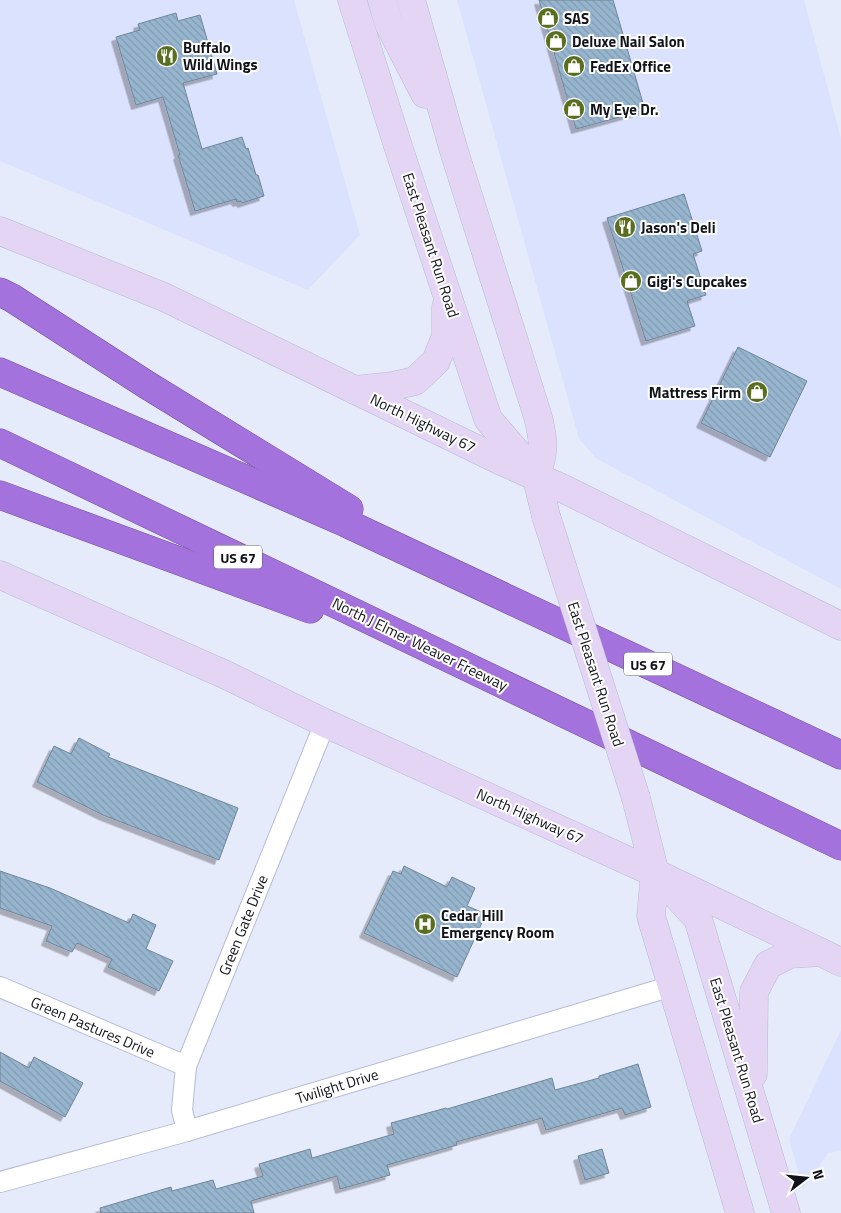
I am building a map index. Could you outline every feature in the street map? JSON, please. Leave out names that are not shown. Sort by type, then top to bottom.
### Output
[{"type":"highway","points":[[0,292],[147,385],[455,574]]},
{"type":"highway","name":"US 67","points":[[0,372],[346,523],[841,755]]},
{"type":"highway","name":"North J Elmer Weaver Freeway","points":[[0,443],[841,846]]},
{"type":"highway","points":[[0,495],[475,671]]},
{"type":"main road","name":"East Pleasant Run Road","points":[[352,0],[488,419],[536,476],[546,516],[636,798],[655,873],[651,916],[740,1213]]},
{"type":"main road","points":[[382,0],[390,24],[454,151]]},
{"type":"main road","name":"East Pleasant Run Road","points":[[411,0],[454,151],[538,417],[542,437],[542,458],[536,476]]},
{"type":"main road","name":"North Highway 67","points":[[0,231],[164,297],[499,460],[536,476],[841,626]]},
{"type":"main road","points":[[355,390],[393,386],[415,381],[436,361],[446,336],[446,290]]},
{"type":"main road","name":"North Highway 67","points":[[0,575],[226,675],[325,723],[655,873],[831,957]]},
{"type":"main road","name":"East Pleasant Run Road","points":[[655,873],[698,919],[786,1213]]},
{"type":"main road","points":[[754,1105],[754,992],[768,965],[790,954],[831,957]]},
{"type":"street","name":"Green Gate Drive","points":[[187,1131],[182,1110],[186,1066],[325,723]]},
{"type":"street","name":"Twilight Drive","points":[[0,1182],[187,1131],[672,986]]},
{"type":"street","name":"Green Pastures Drive","points":[[0,987],[186,1066]]},
{"type":"shaded area","points":[[0,0],[294,0],[360,235],[308,290],[0,161]]},
{"type":"shaded area","points":[[457,0],[804,0],[841,138],[841,589],[597,459],[579,439]]},
{"type":"shaded area","points":[[841,1030],[841,1151],[828,1153],[803,1189],[789,1139]]},
{"type":"building","points":[[539,0],[613,0],[645,110],[576,129]]},
{"type":"building","points":[[176,13],[178,21],[200,15],[217,74],[183,83],[202,149],[242,137],[246,149],[248,148],[264,196],[242,203],[241,201],[237,202],[236,199],[195,211],[163,97],[136,105],[116,37],[140,30],[138,24]]},
{"type":"building","points":[[684,194],[702,251],[693,254],[706,295],[687,301],[695,326],[646,341],[607,218]]},
{"type":"building","points":[[738,347],[807,381],[770,457],[701,423]]},
{"type":"building","points":[[79,738],[110,754],[108,757],[238,808],[219,860],[103,815],[37,782],[54,746],[71,754]]},
{"type":"building","name":"Cedar Hill Emergency Room","points":[[404,866],[447,887],[452,877],[475,888],[467,906],[486,914],[457,977],[364,933],[393,871],[401,874]]},
{"type":"building","points":[[0,871],[50,888],[129,923],[133,914],[156,925],[146,949],[173,961],[159,991],[108,967],[112,959],[77,943],[72,952],[46,941],[52,926],[0,908]]},
{"type":"building","points":[[0,1052],[29,1068],[34,1057],[83,1083],[65,1117],[0,1081]]},
{"type":"building","points":[[638,1064],[651,1107],[625,1115],[622,1108],[546,1130],[542,1118],[456,1142],[457,1145],[387,1165],[390,1175],[340,1189],[337,1176],[251,1201],[254,1213],[101,1213],[100,1208],[171,1187],[172,1191],[213,1180],[216,1189],[263,1176],[259,1164],[310,1149],[312,1158],[394,1134],[391,1123],[447,1109],[552,1078],[555,1090],[599,1078],[599,1076]]},
{"type":"building","points":[[602,1149],[609,1173],[585,1180],[578,1156]]},
{"type":"place","name":"SAS","points":[[548,18]]},
{"type":"place","name":"Deluxe Nail Salon","points":[[556,41]]},
{"type":"place","name":"Buffalo Wild Wings","points":[[167,56]]},
{"type":"place","name":"FedEx Office","points":[[574,66]]},
{"type":"place","name":"My Eye Dr.","points":[[574,109]]},
{"type":"place","name":"Jason's Deli","points":[[625,227]]},
{"type":"place","name":"Gigi's Cupcakes","points":[[631,281]]},
{"type":"place","name":"Mattress Firm","points":[[757,392]]},
{"type":"place","name":"Cedar Hill Emergency Room","points":[[425,924]]}]
